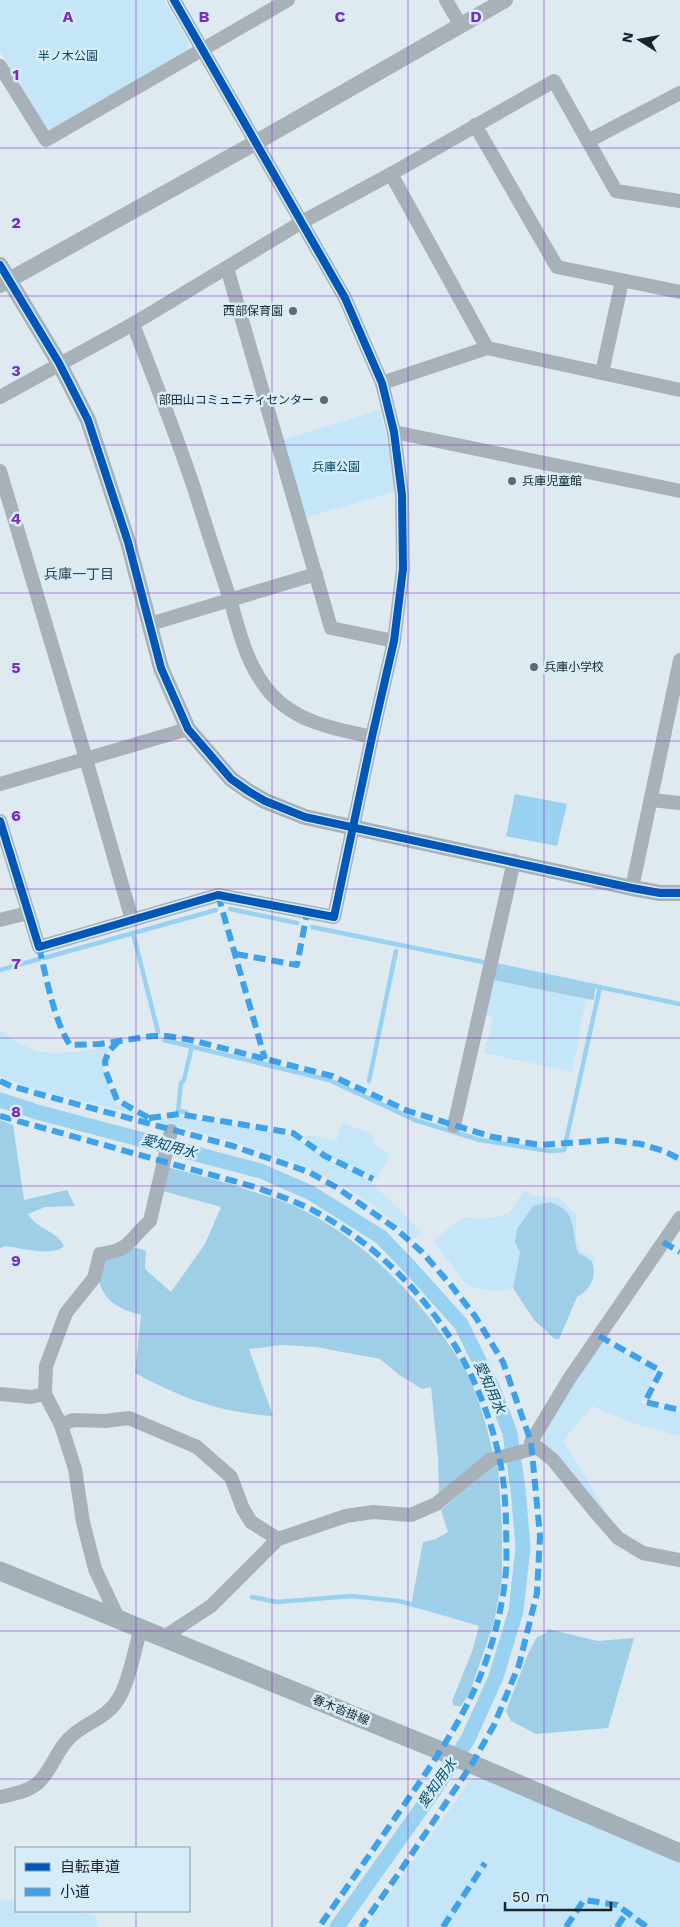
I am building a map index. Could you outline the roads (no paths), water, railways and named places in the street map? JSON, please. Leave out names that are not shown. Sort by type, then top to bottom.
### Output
[{"type":"main road","name":"春木沓掛線","points":[[0,1570],[468,1762],[680,1854]]},
{"type":"street","points":[[0,821],[39,947],[218,895],[334,918],[394,641],[403,569],[402,494],[394,432],[382,383],[345,298],[255,143],[204,49],[174,0]]},
{"type":"street","points":[[446,0],[461,26]]},
{"type":"street","points":[[4,283],[255,143],[505,0]]},
{"type":"street","points":[[0,66],[46,140],[286,1]]},
{"type":"street","points":[[0,397],[58,363],[133,324],[302,222],[391,174],[554,80],[616,191],[680,201]]},
{"type":"street","points":[[588,141],[680,93]]},
{"type":"street","points":[[475,125],[557,267],[680,292]]},
{"type":"street","points":[[391,174],[487,348]]},
{"type":"street","points":[[0,265],[4,283],[58,363],[88,420],[128,542],[161,668],[188,729],[215,763],[231,779],[248,792],[305,818],[514,861],[632,888],[660,892],[680,892]]},
{"type":"street","points":[[226,268],[332,628],[394,641]]},
{"type":"street","points":[[602,373],[622,281]]},
{"type":"street","points":[[133,324],[179,444],[246,655],[254,671],[273,696],[284,706],[312,722],[372,737]]},
{"type":"street","points":[[382,383],[487,348],[680,390]]},
{"type":"street","points":[[394,432],[680,491]]},
{"type":"street","points":[[0,471],[132,920]]},
{"type":"street","points":[[150,624],[316,574]]},
{"type":"street","points":[[632,888],[680,660]]},
{"type":"street","points":[[0,784],[188,729]]},
{"type":"street","points":[[651,800],[680,803]]},
{"type":"street","points":[[454,1126],[514,861]]},
{"type":"street","points":[[0,920],[28,913]]},
{"type":"street","points":[[119,1620],[95,1569],[83,1522],[75,1469],[61,1424],[45,1394],[46,1366],[66,1313],[94,1278],[100,1254],[124,1248],[150,1220],[171,1131]]},
{"type":"street","points":[[680,1218],[568,1380],[531,1442],[553,1460],[618,1538],[643,1554],[680,1560]]},
{"type":"street","points":[[0,1394],[31,1398],[45,1394]]},
{"type":"street","points":[[61,1424],[73,1420],[105,1421],[129,1418],[197,1447],[231,1476],[242,1509],[251,1522],[278,1539]]},
{"type":"street","points":[[164,1637],[211,1606],[278,1539],[346,1516],[373,1512],[411,1515],[436,1504],[490,1460],[499,1456],[532,1449]]},
{"type":"street","points":[[0,1797],[22,1792],[39,1782],[62,1745],[75,1733],[103,1716],[112,1707],[120,1697],[141,1629]]},
{"type":"waterway","points":[[230,909],[297,923]]},
{"type":"waterway","points":[[44,958],[216,910]]},
{"type":"waterway","points":[[312,927],[483,962]]},
{"type":"waterway","points":[[133,933],[158,1032]]},
{"type":"waterway","points":[[369,1081],[396,951]]},
{"type":"waterway","points":[[0,970],[39,959]]},
{"type":"waterway","points":[[495,965],[680,1004]]},
{"type":"waterway","points":[[566,1141],[600,987]]},
{"type":"waterway","points":[[164,1040],[329,1080],[415,1120],[480,1140],[549,1151],[564,1150],[565,1148]]},
{"type":"waterway","points":[[186,1112],[178,1111],[181,1083],[184,1080],[192,1046]]},
{"type":"waterway","name":"愛知用水","points":[[0,1100],[37,1112],[261,1171],[311,1193],[381,1237],[408,1265],[461,1324],[493,1389],[510,1433],[518,1489],[523,1547],[516,1611],[496,1677],[468,1739],[433,1792],[337,1927]]},
{"type":"waterway","points":[[252,1597],[277,1602],[351,1596],[399,1601],[471,1620]]},
{"type":"place","name":"西部保育園","points":[[293,311]]},
{"type":"place","name":"部田山コミュニティセンター","points":[[324,400]]},
{"type":"place","name":"兵庫児童館","points":[[512,481]]},
{"type":"place","name":"兵庫小学校","points":[[534,667]]},
{"type":"district","name":"兵庫一丁目","points":[[79,574]]},
{"type":"park label","name":"半ノ木公園","points":[[68,56]]},
{"type":"park label","name":"兵庫公園","points":[[336,467]]}]
